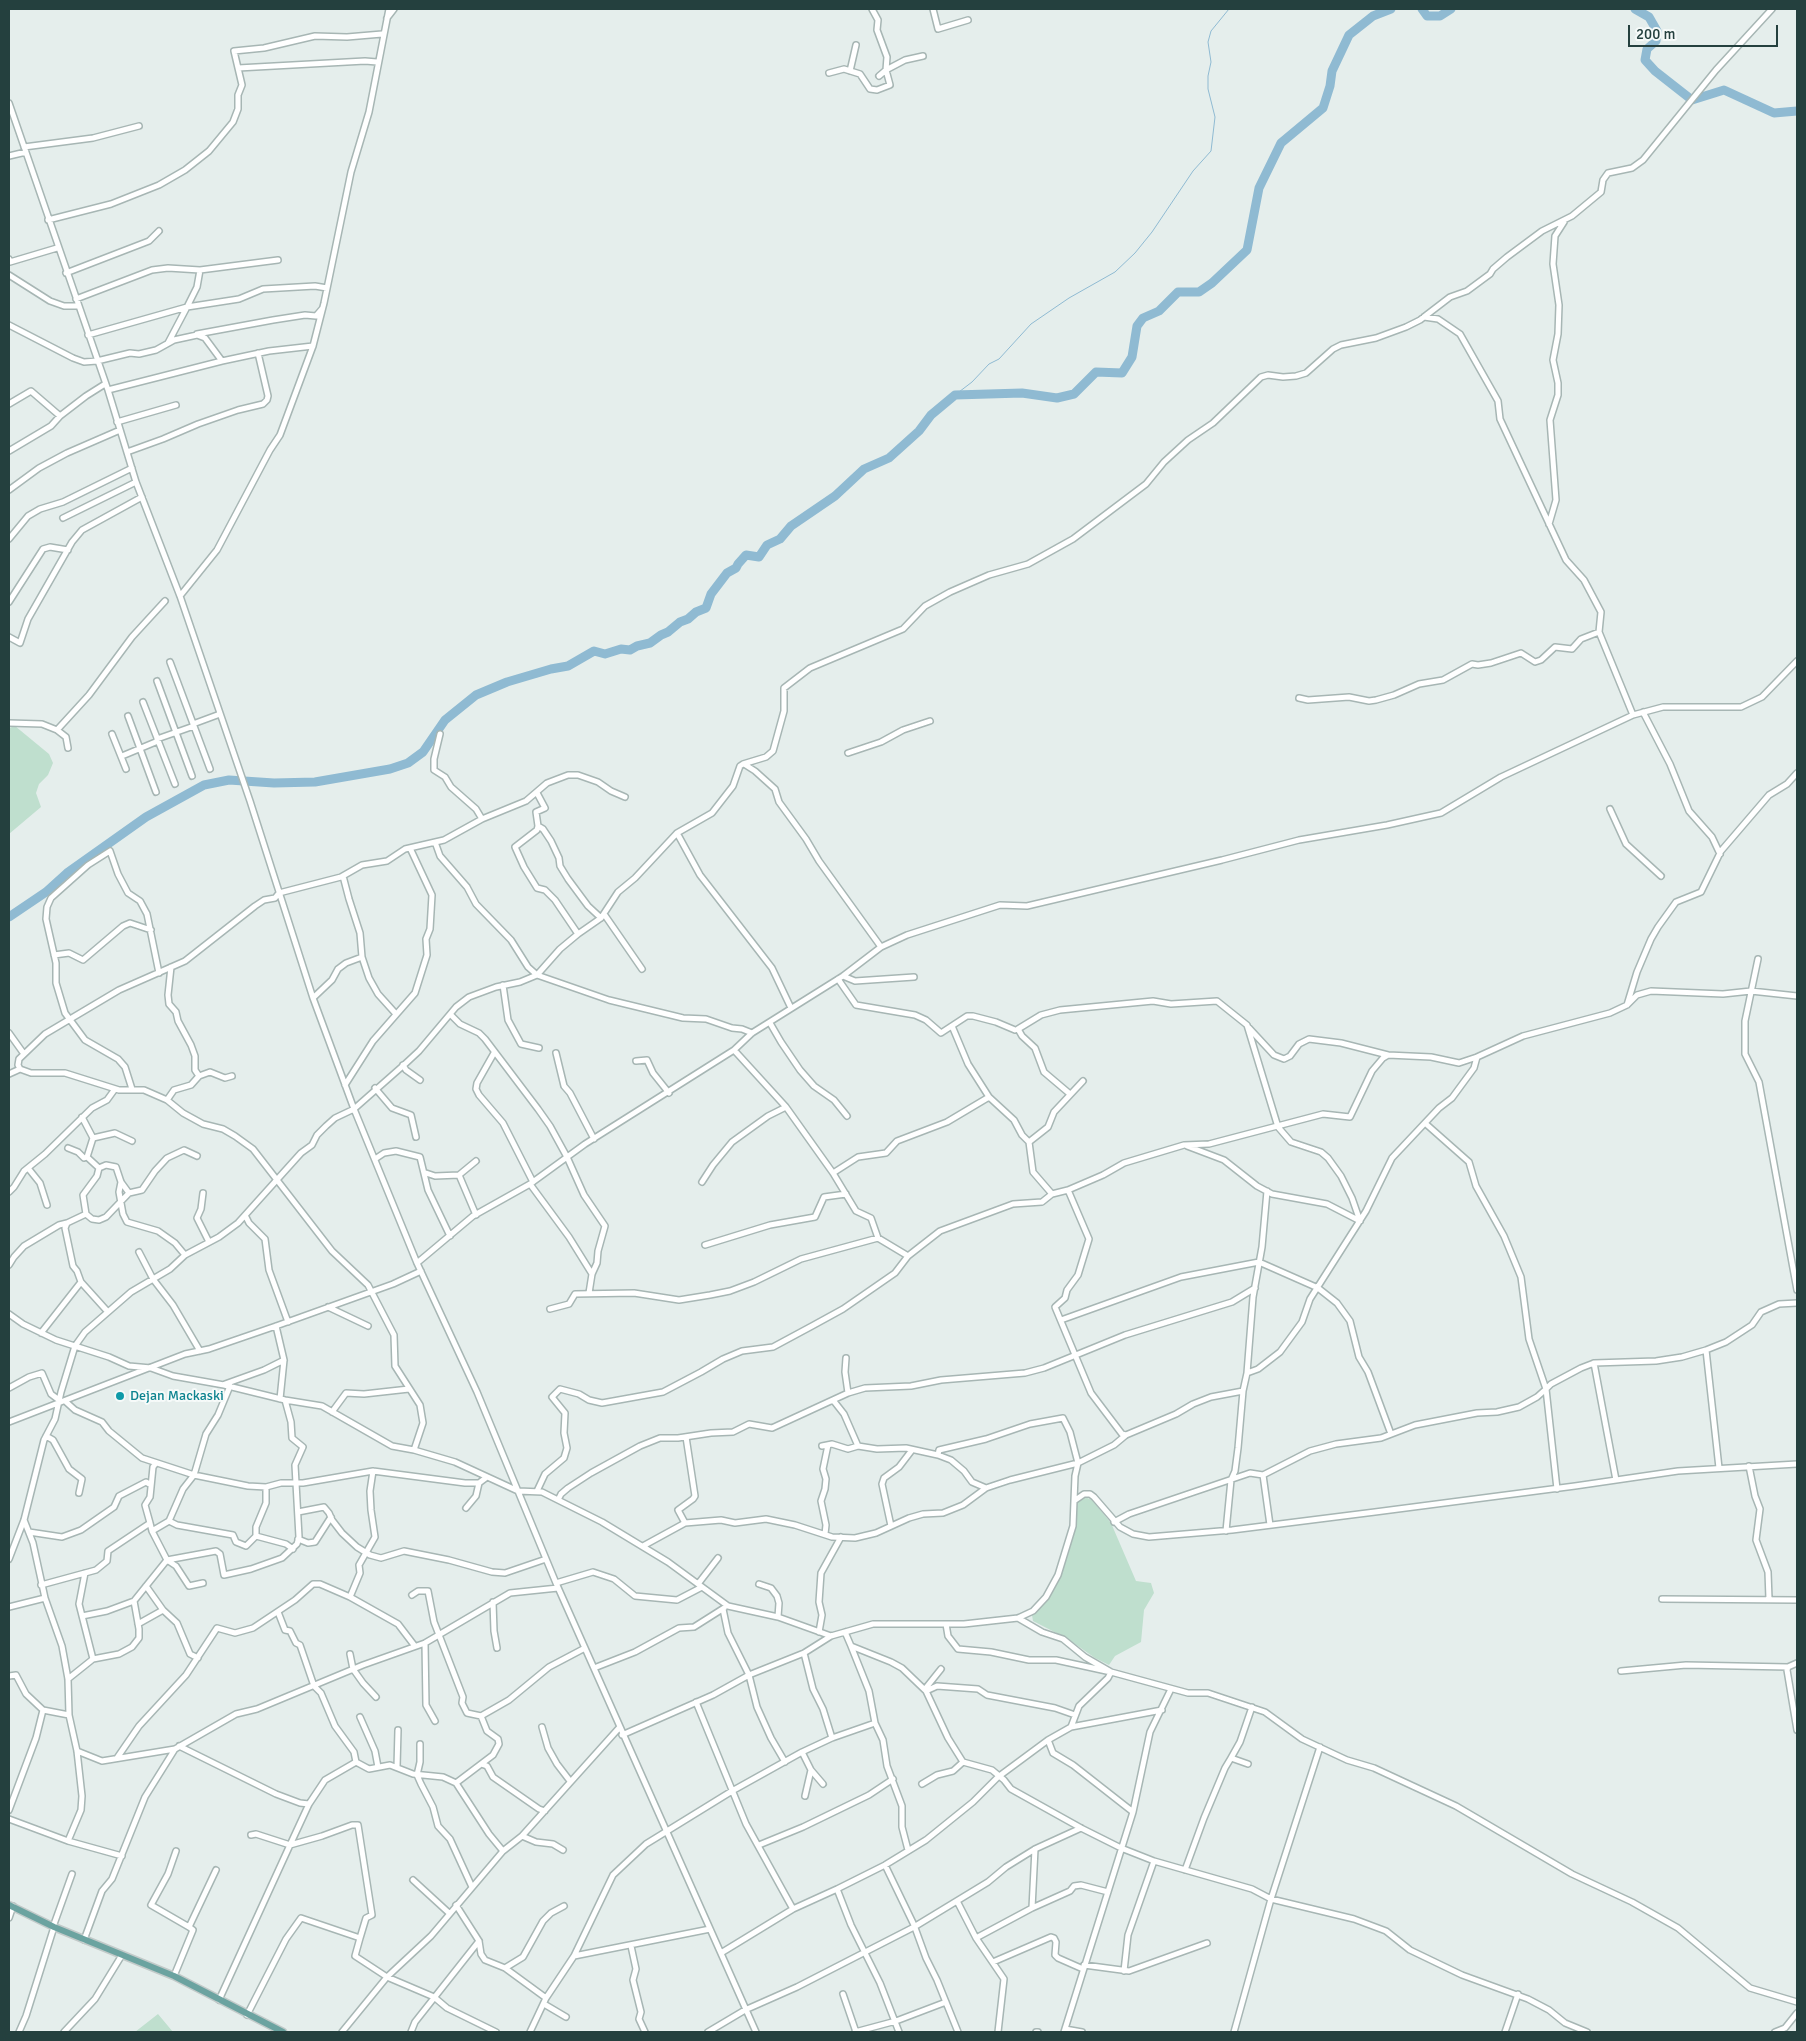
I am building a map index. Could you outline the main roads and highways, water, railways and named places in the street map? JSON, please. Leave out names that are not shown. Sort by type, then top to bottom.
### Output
[{"type":"main road","points":[[11,1905],[54,1927],[174,1976],[283,2032]]},
{"type":"waterway","points":[[955,395],[972,382],[989,364],[999,359],[1031,324],[1069,298],[1115,272],[1135,253],[1152,232],[1193,171],[1211,151],[1215,117],[1208,89],[1211,62],[1208,42],[1211,31],[1229,9]]},
{"type":"waterway","points":[[9,917],[46,892],[67,873],[146,817],[204,785],[229,780],[274,783],[315,782],[390,769],[408,763],[423,752],[445,720],[476,695],[507,682],[568,666],[594,651],[605,654],[621,649],[630,650],[650,643],[680,622],[706,608],[711,594],[727,573],[736,568],[746,555],[759,557],[767,545],[780,539],[791,526],[835,496],[864,469],[889,458],[919,431],[931,415],[955,395],[1022,393],[1057,398],[1074,394],[1096,372],[1122,373],[1132,357],[1137,326],[1143,318],[1159,311],[1178,292],[1199,292],[1212,283],[1247,250],[1259,188],[1281,143],[1323,108],[1330,86],[1332,71],[1349,35],[1373,16],[1391,9]]},
{"type":"waterway","points":[[1422,9],[1427,16],[1440,16],[1451,9]]},
{"type":"waterway","points":[[1635,9],[1649,17],[1657,31],[1656,41],[1647,49],[1645,60],[1655,71],[1692,100],[1724,90],[1774,113],[1797,111]]},
{"type":"place","name":"Dejan Mackaski","points":[[120,1396]]}]
